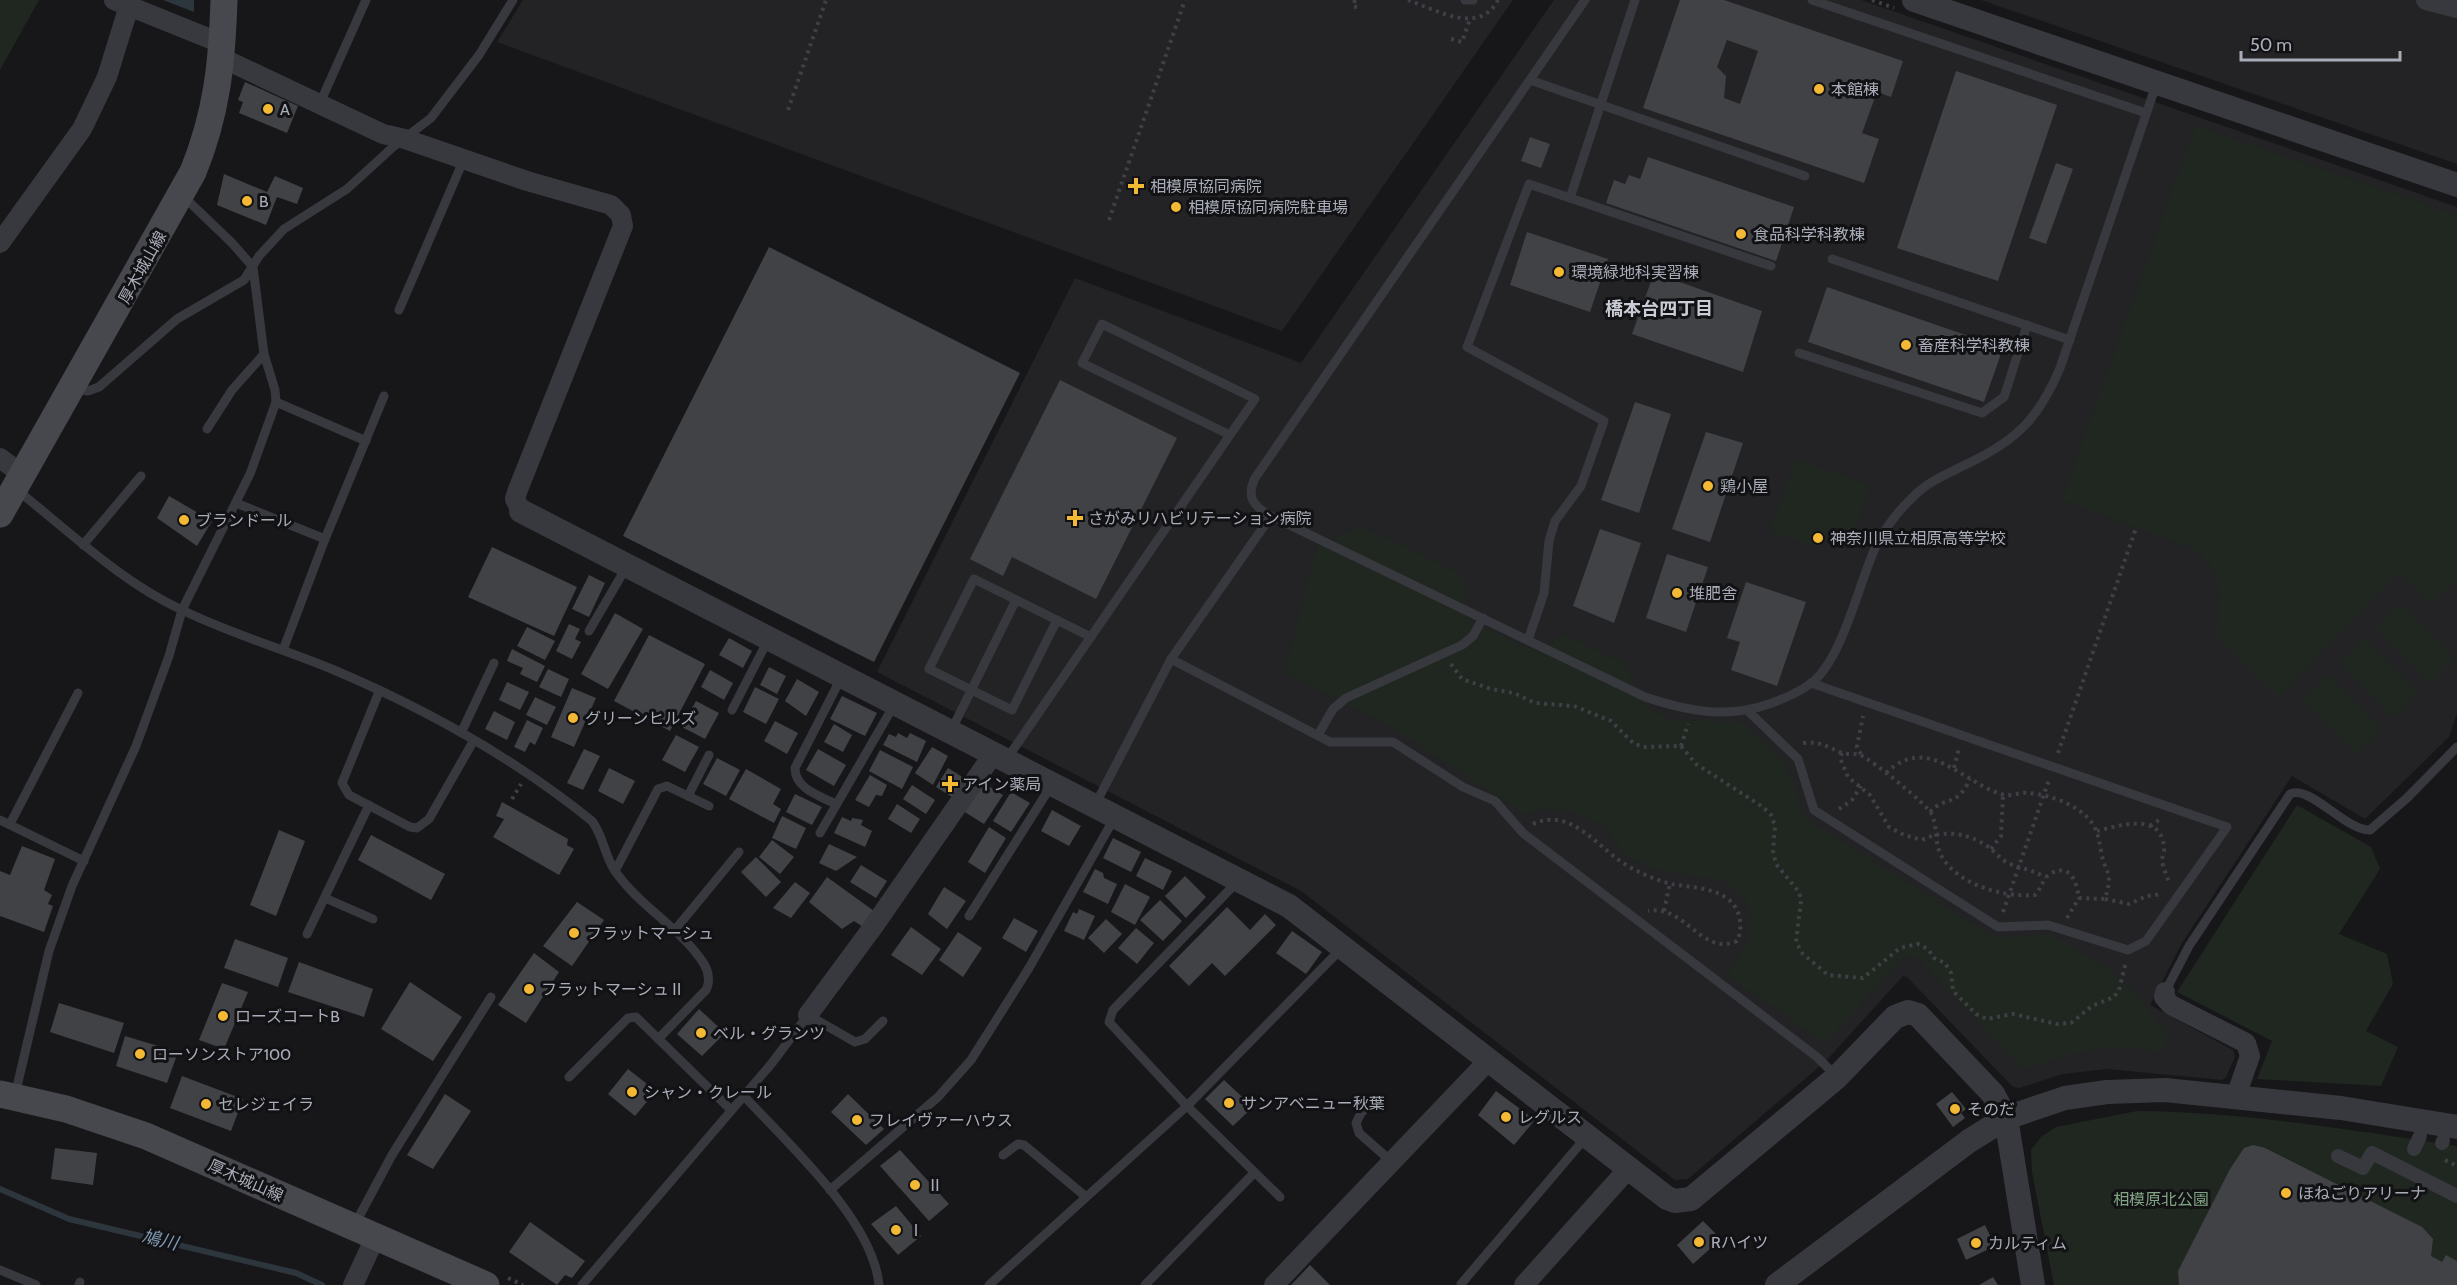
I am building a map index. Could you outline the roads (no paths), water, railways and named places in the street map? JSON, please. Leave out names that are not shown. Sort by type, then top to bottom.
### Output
[{"type":"main road","name":"厚木城山線","points":[[0,514],[182,195],[207,137],[222,51],[224,0]]},
{"type":"main road","name":"厚木城山線","points":[[7,1096],[66,1110],[146,1136],[486,1285]]},
{"type":"street","points":[[1914,0],[2457,185]]},
{"type":"street","points":[[2426,0],[2457,8]]},
{"type":"street","points":[[0,243],[82,129],[107,77],[121,3],[222,51],[383,134],[405,139],[527,181],[611,205],[618,210],[623,226],[517,492],[515,499],[521,511],[1289,906],[1667,1198],[1675,1201],[1691,1199],[1837,1077],[1895,1017],[1908,1012],[1918,1015],[1993,1094],[2006,1118],[2033,1285]]},
{"type":"street","points":[[0,458],[19,482]]},
{"type":"street","points":[[808,1015],[1000,757]]},
{"type":"street","points":[[2165,992],[2166,1002],[2246,1043],[2250,1056],[2236,1096]]},
{"type":"street","points":[[1274,1285],[1489,1060]]},
{"type":"street","points":[[1777,1285],[1969,1140],[2006,1118],[2065,1098],[2145,1089],[2236,1096],[2341,1108],[2448,1137]]},
{"type":"street","points":[[2408,1160],[2420,1136]]},
{"type":"street","points":[[2338,1156],[2363,1168],[2372,1152],[2408,1160],[2424,1179],[2457,1196]]},
{"type":"street","points":[[1524,1285],[1629,1168]]},
{"type":"street","points":[[353,1285],[365,1232]]},
{"type":"lane","points":[[320,103],[366,0]]},
{"type":"lane","points":[[72,389],[88,392],[99,387],[177,319],[244,280],[284,229],[348,189],[431,118],[453,92],[513,0]]},
{"type":"lane","points":[[1465,0],[1473,0]]},
{"type":"lane","points":[[1585,0],[1256,478],[1250,493],[1251,500],[1258,509],[1271,516],[1645,697],[1690,710],[1719,713],[1748,711],[1783,699],[1811,684],[1828,664],[1876,546],[1892,520],[1912,497],[1929,485],[2009,441],[2031,420],[2046,400],[2070,340],[2157,83]]},
{"type":"lane","points":[[1570,198],[1635,0]]},
{"type":"lane","points":[[1812,0],[2146,112]]},
{"type":"lane","points":[[1530,80],[1805,176]]},
{"type":"lane","points":[[399,310],[464,159]]},
{"type":"lane","points":[[1528,640],[1544,593],[1549,541],[1555,521],[1581,486],[1604,421],[1467,347],[1529,184],[1771,266]]},
{"type":"lane","points":[[7,1096],[49,951],[84,861],[136,746],[169,656],[182,610],[250,474],[276,402],[275,390],[264,354],[253,267],[238,249],[182,195]]},
{"type":"lane","points":[[1832,259],[2070,340]]},
{"type":"lane","points":[[1000,757],[1091,637],[1255,399],[1102,324],[1082,363],[1230,435]]},
{"type":"lane","points":[[1799,353],[1982,413],[2004,397],[2027,325]]},
{"type":"lane","points":[[207,429],[232,390],[264,354]]},
{"type":"lane","points":[[283,650],[325,538],[384,396]]},
{"type":"lane","points":[[276,402],[366,441]]},
{"type":"lane","points":[[83,544],[141,477]]},
{"type":"lane","points":[[19,482],[83,544],[136,584],[182,610],[283,650],[462,731],[592,821],[602,836],[606,856],[615,872],[705,964],[708,986],[658,1039]]},
{"type":"lane","points":[[236,503],[325,538]]},
{"type":"lane","points":[[830,1190],[938,1098],[971,1060],[1029,968],[1105,811],[1171,659],[1271,516]]},
{"type":"lane","points":[[589,631],[627,566]]},
{"type":"lane","points":[[1057,620],[1012,710],[929,669],[974,579],[1016,600],[1057,620],[1091,637]]},
{"type":"lane","points":[[951,731],[1016,600]]},
{"type":"lane","points":[[1318,735],[1333,709],[1347,698],[1462,645],[1473,636],[1483,618]]},
{"type":"lane","points":[[732,710],[769,638]]},
{"type":"lane","points":[[1171,659],[1330,742],[1393,742],[1463,787],[1495,801],[1523,833],[1817,1057],[1837,1077]]},
{"type":"lane","points":[[462,731],[494,663]]},
{"type":"lane","points":[[836,804],[797,781],[795,768],[842,675]]},
{"type":"lane","points":[[1748,711],[1798,759],[1814,810],[1998,927],[2048,925],[2128,950],[2146,940],[2227,827],[1811,684]]},
{"type":"lane","points":[[379,692],[342,783],[349,795],[410,827],[423,826],[474,740]]},
{"type":"lane","points":[[10,824],[78,693]]},
{"type":"lane","points":[[820,833],[896,703]]},
{"type":"lane","points":[[2165,992],[2189,945],[2290,794],[2302,793],[2358,828],[2370,830],[2407,798],[2457,747]]},
{"type":"lane","points":[[688,796],[709,755]]},
{"type":"lane","points":[[969,916],[1053,784]]},
{"type":"lane","points":[[615,872],[658,789],[667,786],[709,806]]},
{"type":"lane","points":[[308,933],[369,805]]},
{"type":"lane","points":[[0,820],[84,861]]},
{"type":"lane","points":[[674,931],[739,852]]},
{"type":"lane","points":[[1239,880],[1110,1015],[1109,1022],[1187,1106],[1280,1197]]},
{"type":"lane","points":[[325,898],[373,919]]},
{"type":"lane","points":[[989,1285],[1187,1106],[1343,947]]},
{"type":"lane","points":[[365,1232],[392,1155],[491,997]]},
{"type":"lane","points":[[582,1285],[744,1096],[808,1015],[855,1042],[865,1039],[883,1021]]},
{"type":"lane","points":[[569,1077],[628,1018],[639,1019],[731,1110]]},
{"type":"lane","points":[[744,1096],[830,1190],[873,1257],[879,1285]]},
{"type":"lane","points":[[1375,1100],[1361,1113],[1356,1123],[1359,1133],[1392,1162]]},
{"type":"lane","points":[[1461,1284],[1587,1136]]},
{"type":"lane","points":[[1003,1155],[1017,1144],[1024,1145],[1085,1196]]},
{"type":"lane","points":[[1145,1285],[1254,1173]]},
{"type":"lane","points":[[0,1270],[36,1285]]},
{"type":"waterway","name":"鳩川","points":[[0,1189],[69,1219],[296,1273],[322,1285]]},
{"type":"place","name":"本館棟","points":[[1819,89]]},
{"type":"place","name":"A","points":[[268,109]]},
{"type":"place","name":"相模原協同病院","points":[[1136,186]]},
{"type":"place","name":"B","points":[[247,201]]},
{"type":"place","name":"相模原協同病院駐車場","points":[[1176,207]]},
{"type":"place","name":"食品科学科教棟","points":[[1741,234]]},
{"type":"place","name":"環境緑地科実習棟","points":[[1559,272]]},
{"type":"place","name":"畜産科学科教棟","points":[[1906,345]]},
{"type":"place","name":"鶏小屋","points":[[1708,486]]},
{"type":"place","name":"さがみリハビリテーション病院","points":[[1075,518]]},
{"type":"place","name":"ブランドール","points":[[184,520]]},
{"type":"place","name":"神奈川県立相原高等学校","points":[[1818,538]]},
{"type":"place","name":"堆肥舎","points":[[1677,593]]},
{"type":"place","name":"グリーンヒルズ","points":[[573,718]]},
{"type":"place","name":"アイン薬局","points":[[950,784]]},
{"type":"place","name":"フラットマーシュ","points":[[574,933]]},
{"type":"place","name":"フラットマーシュⅡ","points":[[529,989]]},
{"type":"place","name":"ローズコートB","points":[[223,1016]]},
{"type":"place","name":"ベル・グランツ","points":[[701,1033]]},
{"type":"place","name":"ローソンストア100","points":[[140,1054]]},
{"type":"place","name":"シャン・クレール","points":[[632,1092]]},
{"type":"place","name":"サンアベニュー秋葉","points":[[1229,1103]]},
{"type":"place","name":"セレジェイラ","points":[[206,1104]]},
{"type":"place","name":"そのだ","points":[[1955,1109]]},
{"type":"place","name":"レグルス","points":[[1506,1117]]},
{"type":"place","name":"フレイヴァーハウス","points":[[857,1120]]},
{"type":"place","name":"Ⅱ","points":[[915,1185]]},
{"type":"place","name":"ほねごりアリーナ","points":[[2286,1193]]},
{"type":"place","name":"Ⅰ","points":[[896,1230]]},
{"type":"place","name":"Rハイツ","points":[[1699,1242]]},
{"type":"place","name":"カルティム","points":[[1976,1243]]},
{"type":"district","name":"橋本台四丁目","points":[[1659,309]]},
{"type":"park label","name":"相模原北公園","points":[[2161,1199]]}]
